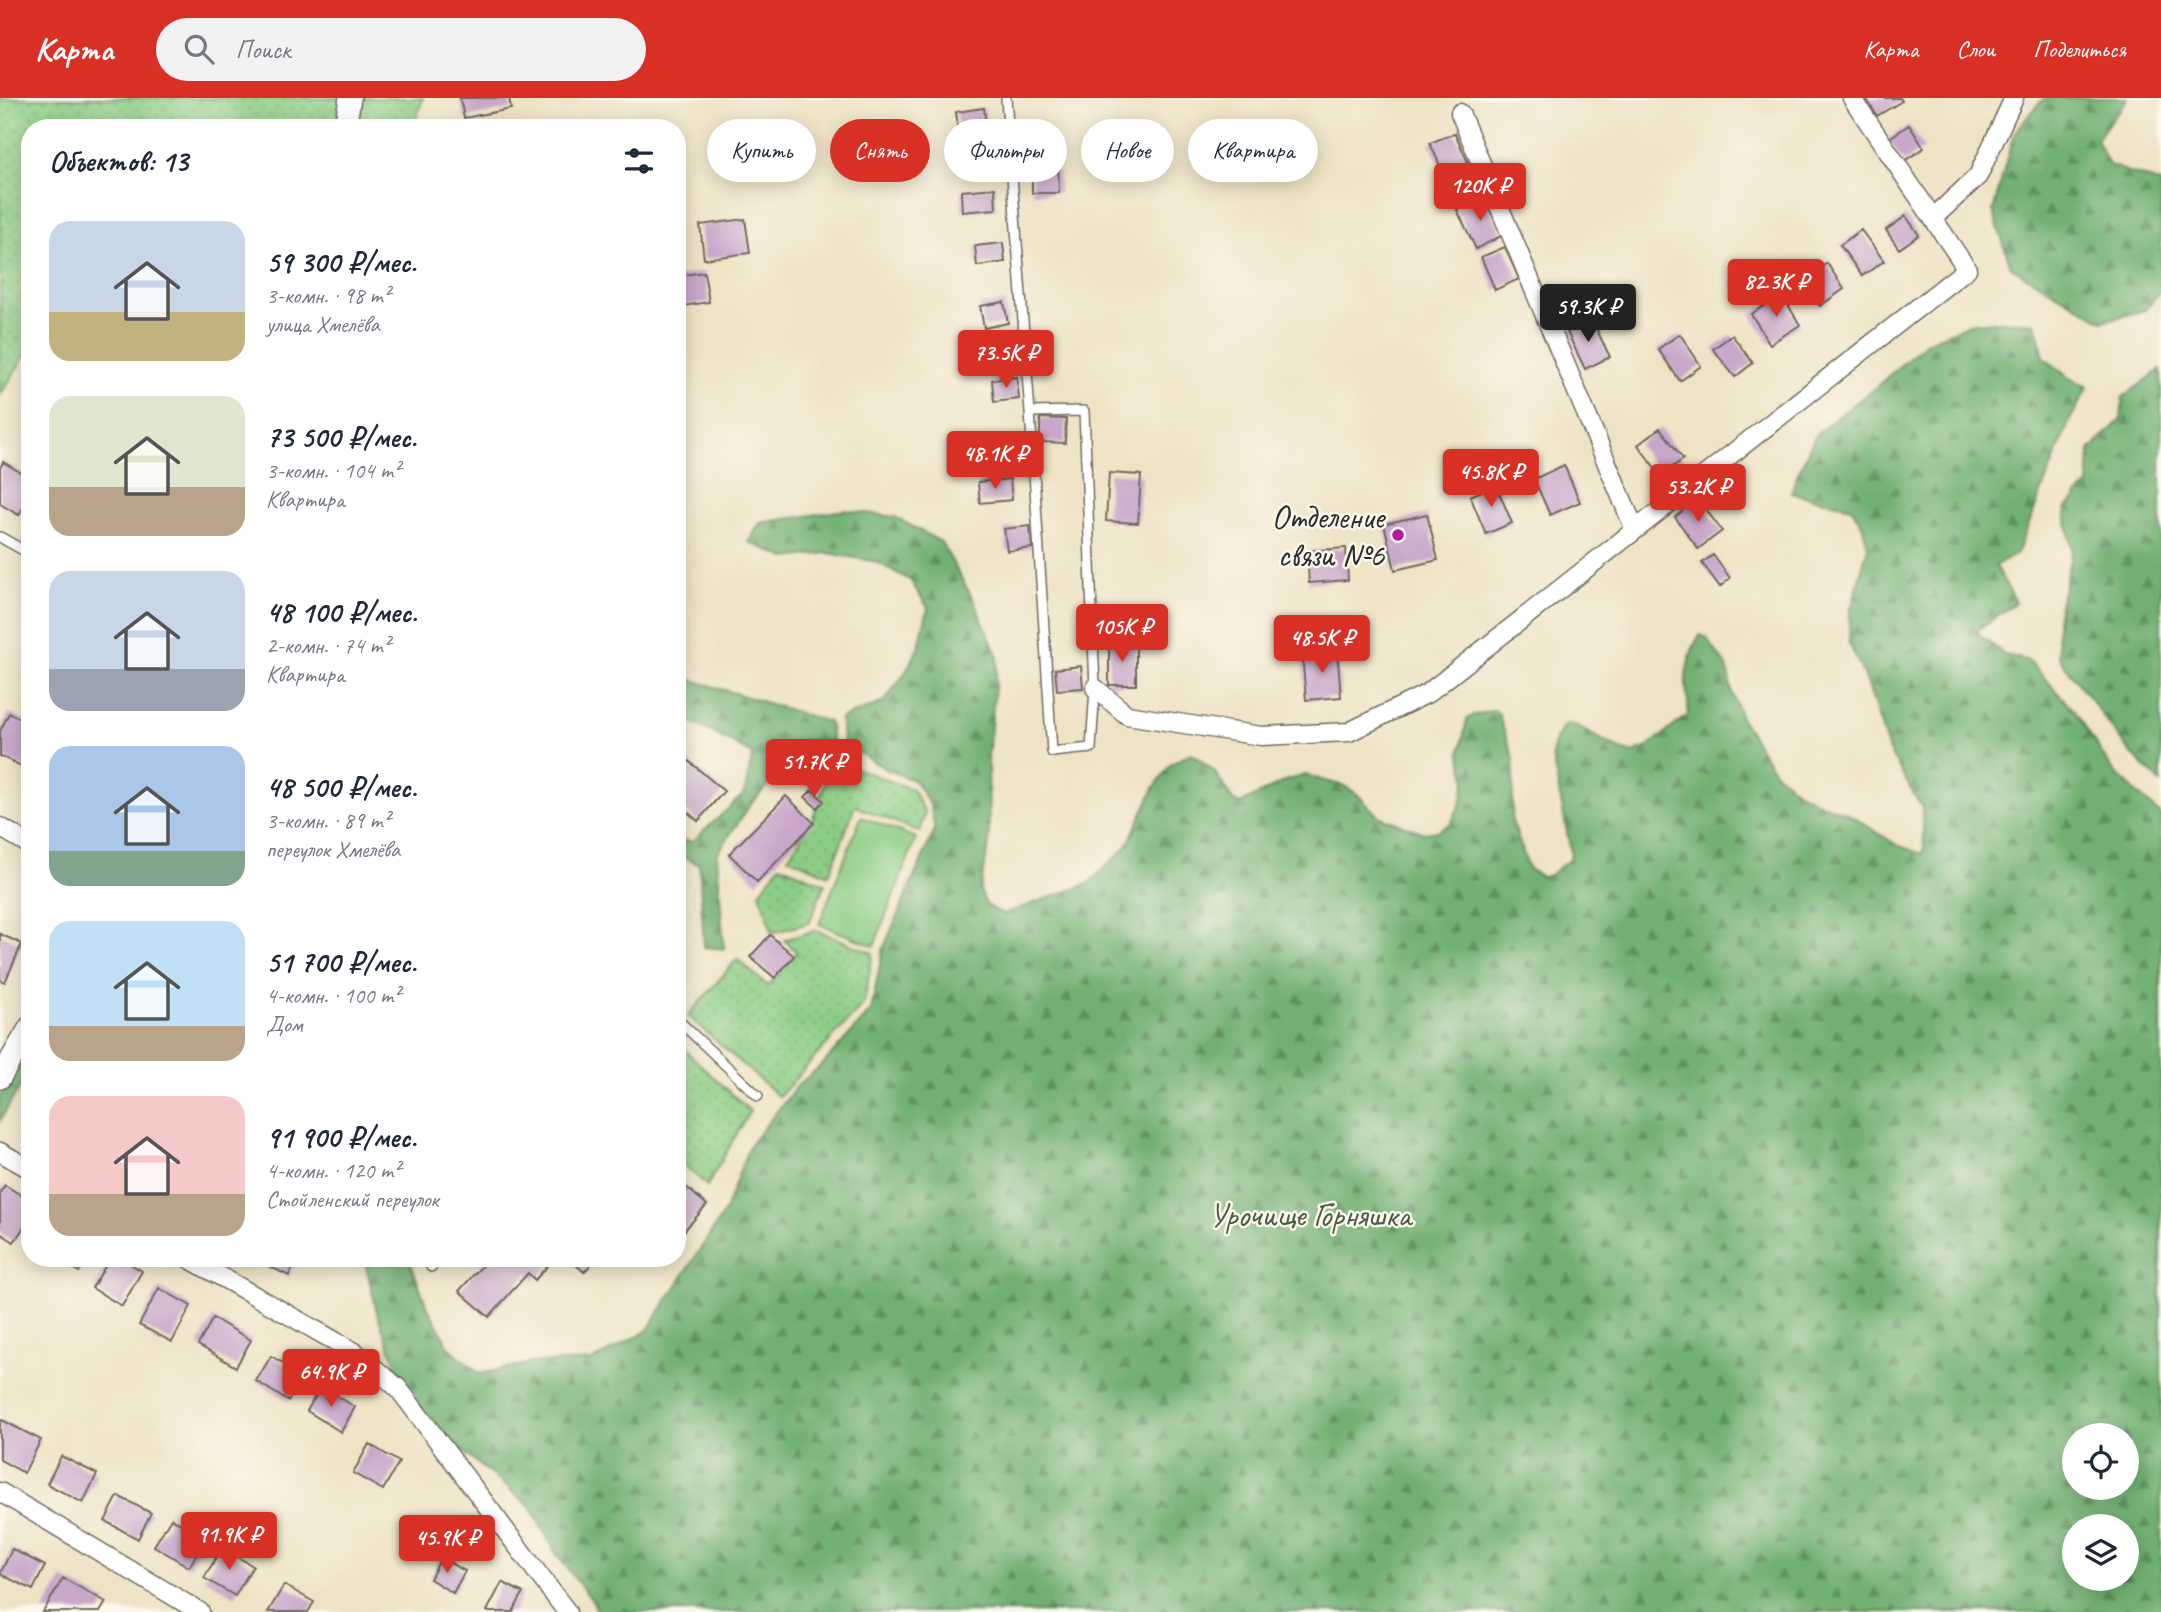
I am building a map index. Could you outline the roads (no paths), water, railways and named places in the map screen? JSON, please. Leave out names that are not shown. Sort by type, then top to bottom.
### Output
[{"type":"street","points":[[346,119],[350,98]]},
{"type":"street","points":[[1095,688],[1127,715],[1261,736],[1349,732],[1428,693],[1967,269],[1852,98]]},
{"type":"street","points":[[1933,218],[1978,176],[2014,98]]},
{"type":"street","points":[[1460,113],[1635,530]]},
{"type":"street","points":[[0,827],[21,840]]},
{"type":"street","points":[[0,1078],[21,1042]]},
{"type":"street","points":[[0,1152],[21,1164]]},
{"type":"street","points":[[204,1267],[356,1353],[398,1388],[566,1612]]},
{"type":"street","points":[[0,1492],[200,1612]]},
{"type":"lane","points":[[1006,98],[1052,752],[1091,748],[1095,688],[1084,411],[1030,412]]},
{"type":"lane","points":[[0,537],[21,549]]},
{"type":"lane","points":[[686,1028],[758,1096]]},
{"type":"place","name":"Отделение связи №6","points":[[1398,535]]},
{"type":"park label","name":"Урочище Горняшка","points":[[1310,1214]]}]
